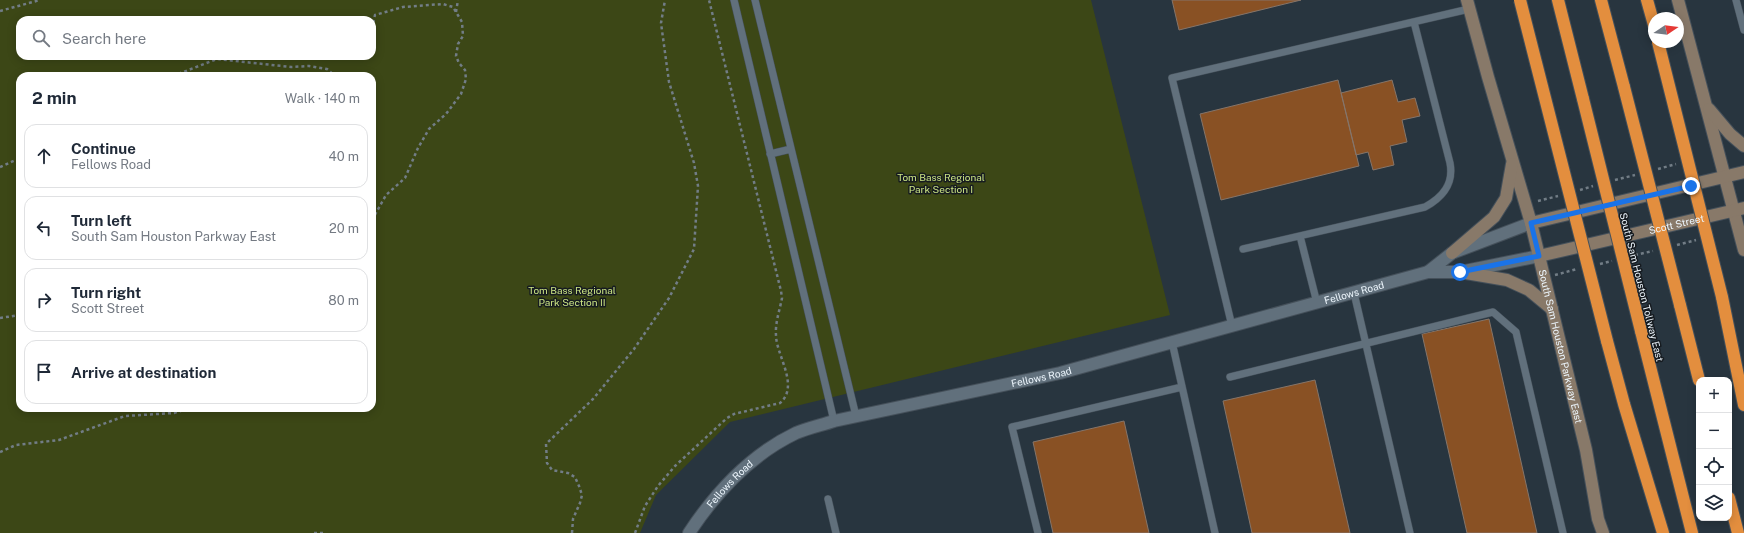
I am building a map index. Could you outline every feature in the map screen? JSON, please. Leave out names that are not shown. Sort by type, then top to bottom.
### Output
[{"type":"highway","points":[[1520,0],[1624,404],[1663,533]]},
{"type":"highway","name":"South Sam Houston Tollway East","points":[[1558,0],[1692,533]]},
{"type":"highway","points":[[1603,0],[1698,377]]},
{"type":"highway","points":[[1648,0],[1651,12]]},
{"type":"highway","points":[[1660,48],[1722,297],[1744,405]]},
{"type":"highway","points":[[1732,510],[1738,533]]},
{"type":"main road","points":[[1678,0],[1726,178],[1739,209],[1744,250]]},
{"type":"main road","name":"South Sam Houston Parkway East","points":[[1468,4],[1531,223],[1586,450],[1598,519],[1603,533]]},
{"type":"main road","points":[[1706,105],[1730,134],[1744,146]]},
{"type":"main road","points":[[1452,253],[1494,217],[1506,198],[1512,161]]},
{"type":"main road","points":[[1531,223],[1726,178],[1744,172]]},
{"type":"main road","name":"Scott Street","points":[[1539,256],[1739,209]]},
{"type":"main road","points":[[1460,272],[1507,280],[1529,290],[1552,309]]},
{"type":"street","name":"Fellows Road","points":[[1428,272],[1452,253],[1531,223]]},
{"type":"street","name":"Fellows Road","points":[[689,533],[712,500],[760,454],[798,432],[834,420],[1060,373],[1428,272],[1460,272],[1539,256]]},
{"type":"lane","points":[[734,0],[834,420]]},
{"type":"lane","points":[[755,0],[856,416]]},
{"type":"lane","points":[[1736,0],[1744,30]]},
{"type":"lane","points":[[1232,326],[1172,78],[1414,22],[1468,4]]},
{"type":"lane","points":[[1243,249],[1425,207],[1434,202],[1445,192],[1450,182],[1452,171],[1414,22]]},
{"type":"lane","points":[[770,154],[791,149]]},
{"type":"lane","points":[[1300,236],[1317,303]]},
{"type":"lane","points":[[1354,293],[1410,533]]},
{"type":"lane","points":[[1230,377],[1365,342],[1493,312],[1516,332],[1563,533]]},
{"type":"lane","points":[[1172,342],[1215,533]]},
{"type":"lane","points":[[1038,533],[1012,426],[1182,387]]},
{"type":"lane","points":[[828,498],[836,533]]},
{"type":"path","points":[[0,11],[40,0]]},
{"type":"path","points":[[456,12],[458,0]]},
{"type":"path","points":[[572,533],[573,519],[582,495],[580,486],[575,477],[568,473],[552,470],[547,463],[546,444],[593,399],[634,350],[669,298],[694,249],[698,186],[694,163],[669,82],[661,23],[665,0]]},
{"type":"path","points":[[635,533],[645,506],[675,466],[727,418],[734,414],[780,403],[786,398],[788,390],[787,379],[776,336],[782,298],[781,291],[708,0]]},
{"type":"path","points":[[375,16],[403,7],[443,4],[453,8],[462,22],[463,36],[458,44],[456,56],[459,63],[465,70],[466,80],[461,94],[446,114],[429,129],[418,148],[405,178],[386,195],[376,213]]},
{"type":"path","points":[[183,72],[214,60]]},
{"type":"path","points":[[226,60],[291,67],[309,66],[327,69],[330,72]]},
{"type":"path","points":[[0,167],[16,160]]},
{"type":"path","points":[[1657,169],[1679,163]]},
{"type":"path","points":[[1612,181],[1642,173]]},
{"type":"path","points":[[1574,191],[1596,185]]},
{"type":"path","points":[[1536,201],[1559,195]]},
{"type":"path","points":[[1676,245],[1699,240]]},
{"type":"path","points":[[1630,256],[1660,249]]},
{"type":"path","points":[[1599,264],[1615,260]]},
{"type":"path","points":[[1554,275],[1584,267]]},
{"type":"path","points":[[0,318],[16,316]]},
{"type":"path","points":[[0,452],[16,445],[59,440],[125,416],[177,412]]},
{"type":"path","points":[[314,533],[325,533]]},
{"type":"green space","name":"Tom Bass Regional Park Section II","points":[[0,0],[1091,0],[1170,315],[730,422],[656,495],[640,533],[0,533]]},
{"type":"building","points":[[1172,0],[1301,0],[1179,30]]},
{"type":"building","points":[[1338,80],[1359,166],[1221,200],[1200,114]]},
{"type":"building","points":[[1392,80],[1398,102],[1415,98],[1420,116],[1402,120],[1407,142],[1390,146],[1394,165],[1373,170],[1368,152],[1356,155],[1341,93]]},
{"type":"building","points":[[1489,319],[1537,533],[1467,533],[1422,334]]},
{"type":"building","points":[[1315,380],[1350,533],[1252,533],[1223,401]]},
{"type":"building","points":[[1124,421],[1149,533],[1053,533],[1033,442]]},
{"type":"route","points":[[1460,272],[1539,256],[1531,223],[1691,186]]},
{"type":"park label","name":"Tom Bass Regional Park Section I","points":[[941,182]]}]
